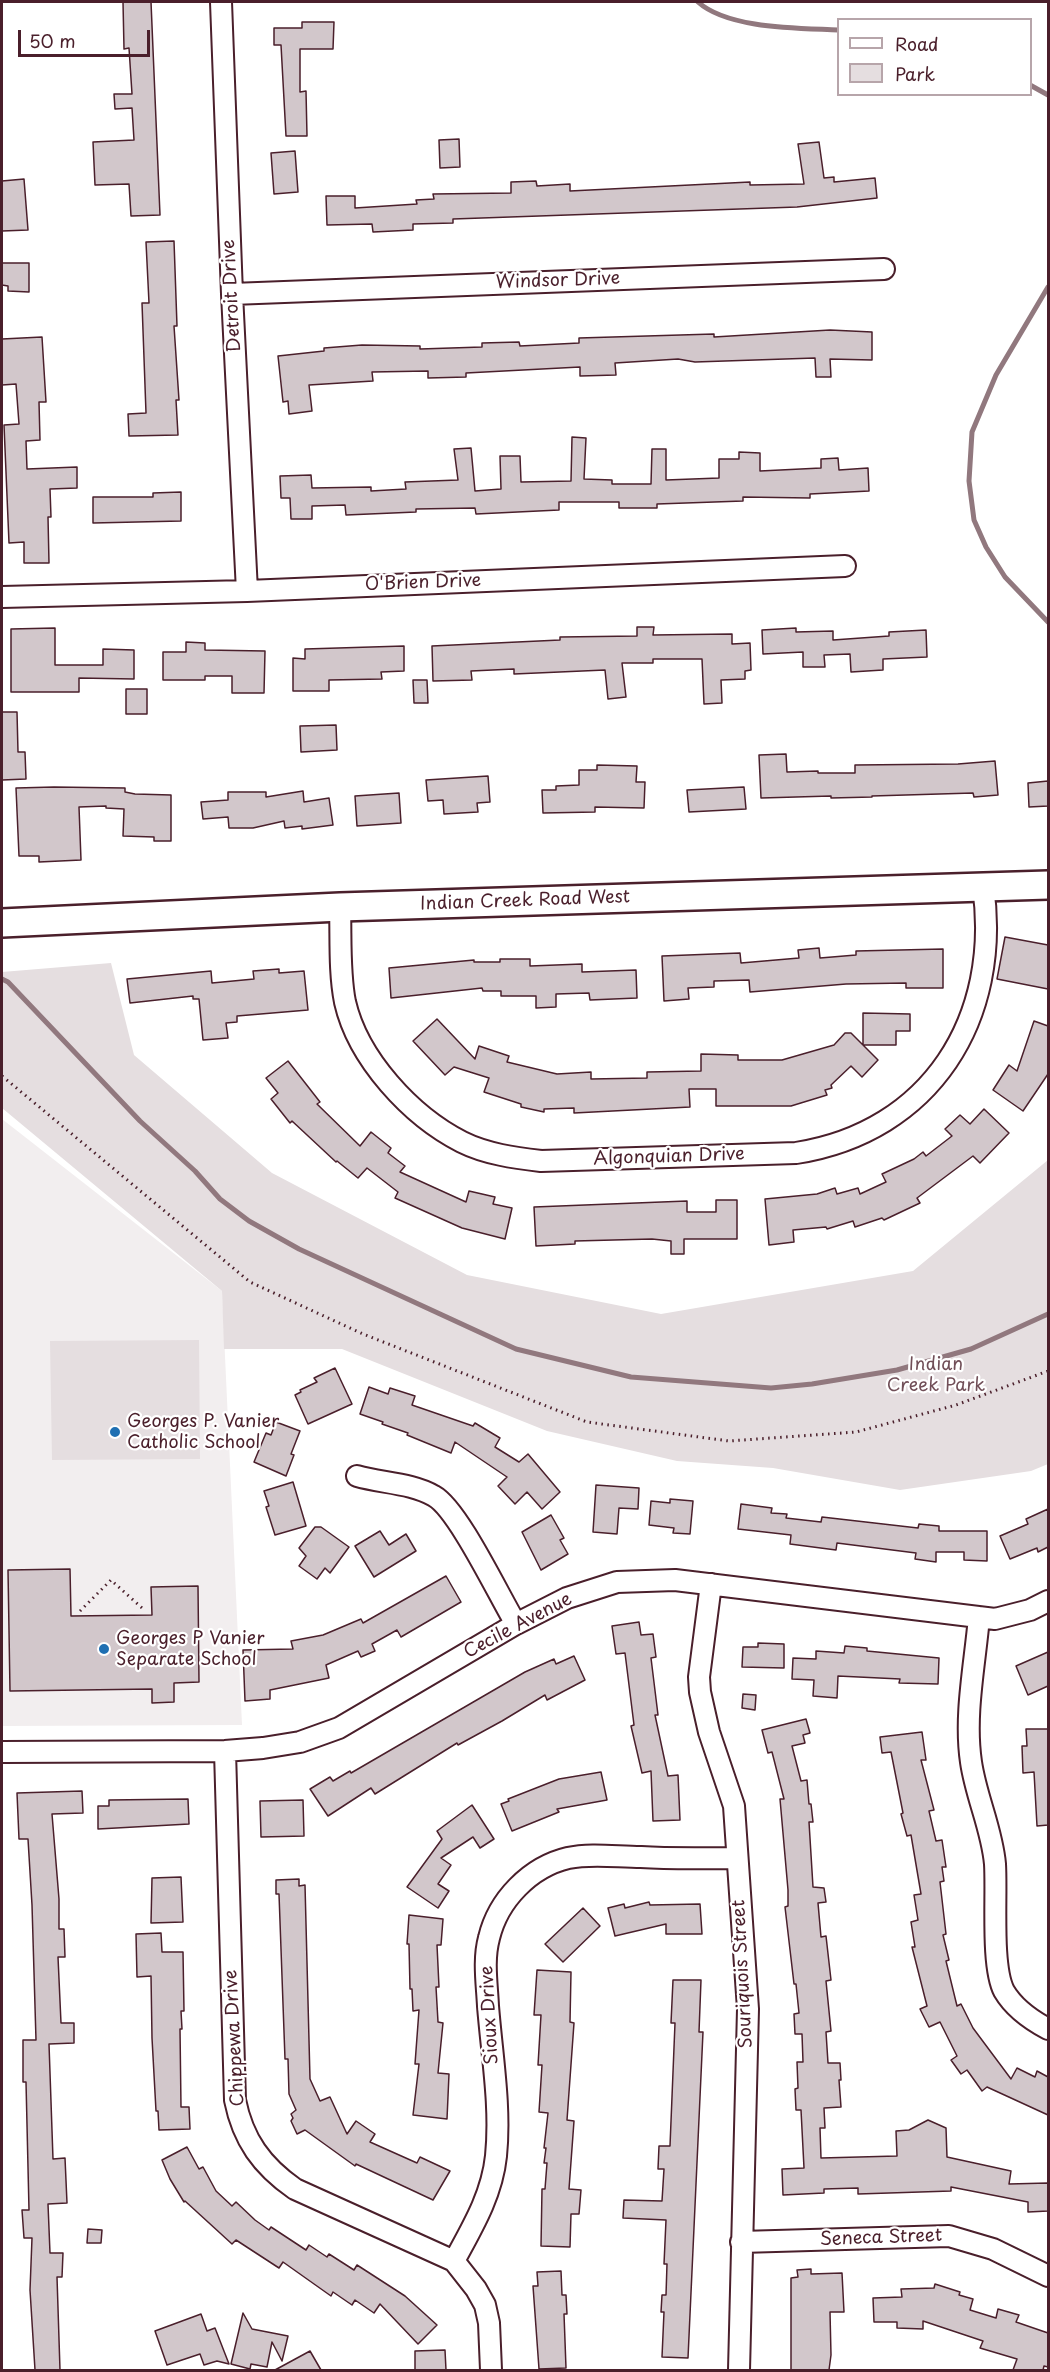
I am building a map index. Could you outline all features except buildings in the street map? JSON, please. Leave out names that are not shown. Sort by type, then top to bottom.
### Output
[{"type":"street","name":"Detroit Drive","points":[[221,2],[232,294],[247,591]]},
{"type":"street","name":"Windsor Drive","points":[[232,294],[884,269]]},
{"type":"street","name":"O'Brien Drive","points":[[2,597],[247,591],[845,566]]},
{"type":"street","name":"Indian Creek Road West","points":[[2,923],[340,906],[1048,885]]},
{"type":"street","name":"Algonquian Drive","points":[[340,906],[343,988],[348,1012],[358,1035],[381,1074],[397,1093],[416,1110],[462,1142],[514,1158],[542,1161],[784,1154],[819,1149],[844,1141],[883,1123],[922,1092],[950,1058],[974,1012],[982,978],[987,941],[987,909],[983,886]]},
{"type":"street","points":[[357,1476],[422,1491],[443,1502],[462,1530],[516,1624]]},
{"type":"street","name":"Cecile Avenue","points":[[2,1752],[225,1751],[300,1742],[339,1728],[516,1624],[567,1598],[617,1582],[675,1580],[995,1619],[1011,1616],[1048,1601]]},
{"type":"street","name":"Souriquois Street","points":[[711,1584],[699,1677],[700,1692],[709,1732],[734,1806],[748,2008],[739,2370]]},
{"type":"street","points":[[980,1617],[969,1748],[994,1862],[998,1969],[1004,1990],[1017,2008],[1030,2019],[1048,2029]]},
{"type":"street","name":"Chippewa Drive","points":[[225,1751],[236,2100],[245,2133],[262,2162],[295,2189],[454,2261],[476,2289],[485,2305],[489,2323],[491,2370]]},
{"type":"street","name":"Sioux Drive","points":[[454,2261],[489,2190],[496,2159],[498,2125],[485,1967],[489,1938],[498,1914],[511,1893],[533,1872],[570,1857],[736,1858]]},
{"type":"street","name":"Seneca Street","points":[[741,2242],[949,2236],[993,2249],[1048,2276]]},
{"type":"path","points":[[2,1076],[250,1282],[363,1334],[587,1422],[729,1441],[856,1432],[956,1405],[1048,1371]]},
{"type":"path","points":[[80,1611],[111,1580],[142,1608]]},
{"type":"shaded area","name":"Georges P. Vanier Catholic School","points":[[2,1119],[222,1291],[242,1725],[2,1726]]},
{"type":"green space","name":"Indian Creek Park","points":[[111,963],[134,1055],[272,1173],[467,1275],[661,1314],[913,1271],[1048,1160],[1048,1464],[1031,1471],[900,1490],[773,1468],[677,1461],[547,1431],[342,1349],[224,1349],[222,1291],[2,1108],[2,972]]},
{"type":"green space","points":[[199,1340],[200,1459],[52,1460],[50,1341]]},
{"type":"waterway","points":[[698,2],[711,11],[745,22],[837,30]]},
{"type":"waterway","points":[[1032,86],[1048,95]]},
{"type":"waterway","points":[[1048,287],[996,375],[972,432],[969,481],[974,520],[986,547],[1005,577],[1048,622]]},
{"type":"waterway","points":[[2,979],[8,982],[140,1121],[195,1171],[220,1199],[249,1221],[299,1249],[516,1349],[631,1377],[771,1388],[812,1384],[897,1370],[971,1349],[1048,1314]]},
{"type":"place","name":"Georges P. Vanier Catholic School","points":[[115,1432]]},
{"type":"place","name":"Georges P Vanier Separate School","points":[[104,1649]]}]
